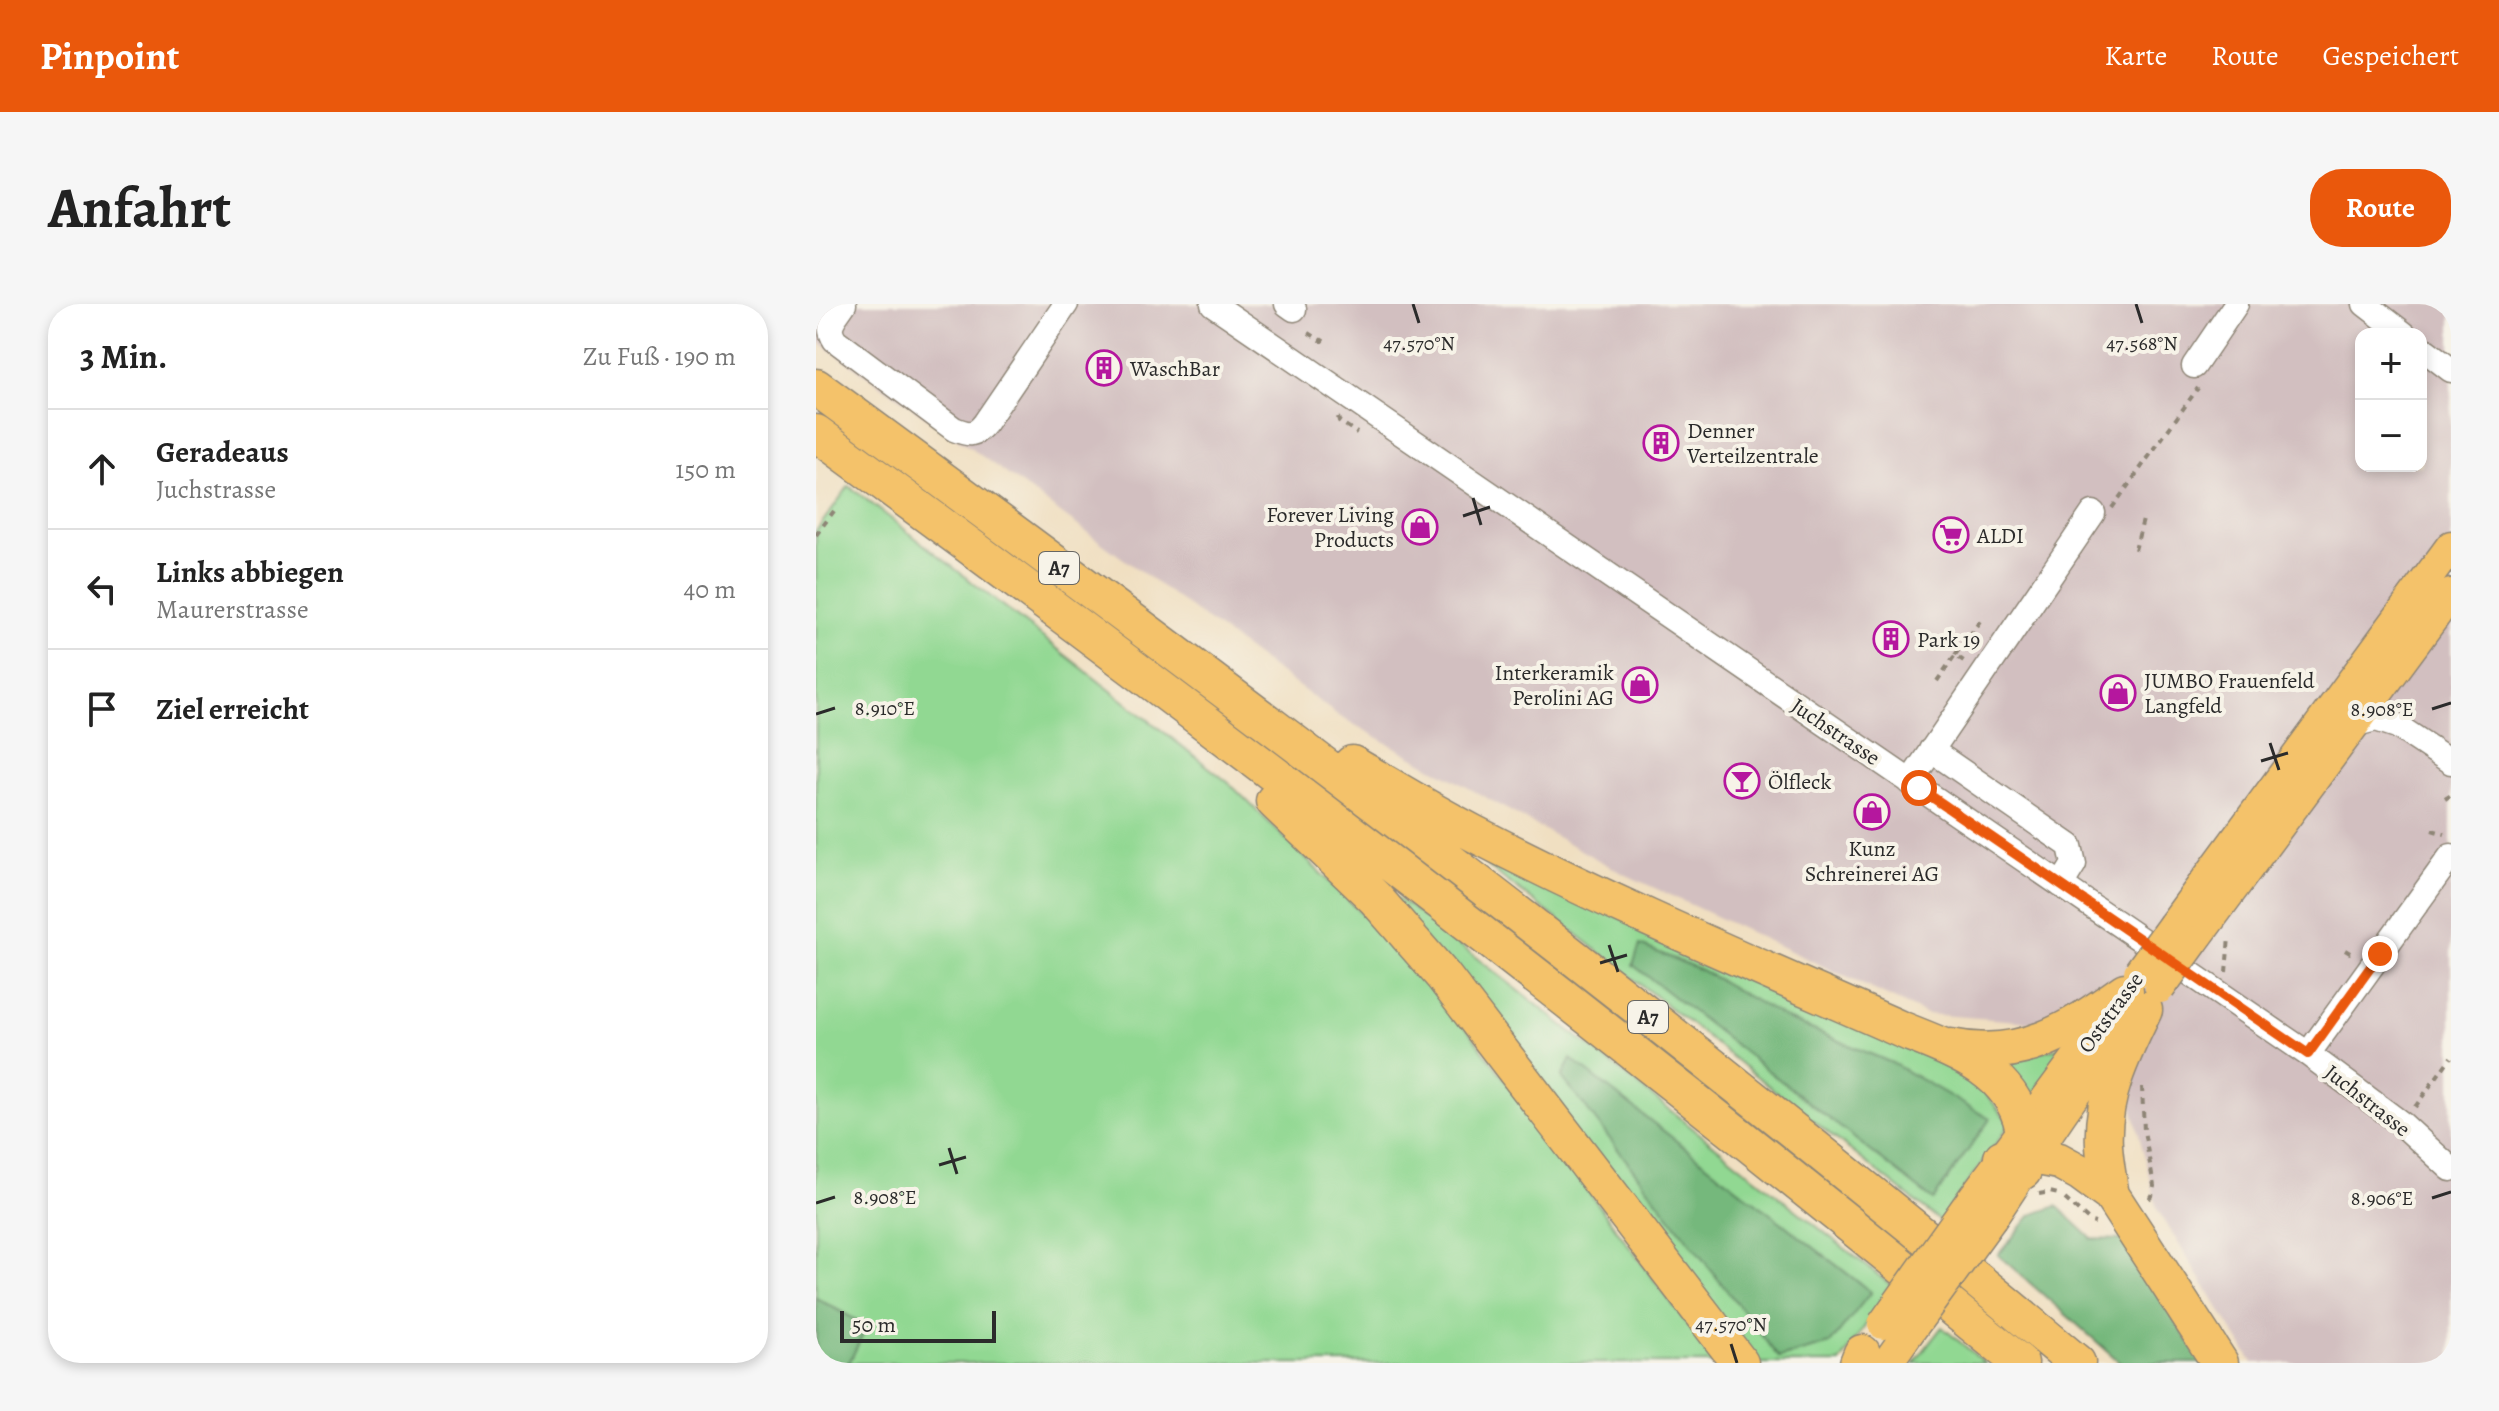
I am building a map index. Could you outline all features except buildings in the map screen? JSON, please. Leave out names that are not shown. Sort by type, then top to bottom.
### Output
[{"type":"highway","name":"A7","points":[[816,387],[1210,681],[1645,1015],[1839,1168],[2077,1363]]},
{"type":"highway","name":"A7","points":[[816,433],[1152,684],[1625,1046],[2020,1363]]},
{"type":"highway","name":"A7","points":[[1210,681],[1429,809],[1523,859],[1972,1061],[1998,1080],[2014,1104],[2023,1162]]},
{"type":"highway","name":"A7","points":[[1152,684],[1375,898],[1412,938],[1740,1363]]},
{"type":"highway","name":"A7","points":[[1938,1044],[1978,1051],[2035,1044],[2142,990]]},
{"type":"highway","points":[[2118,1208],[2104,1145],[2107,1108],[2142,990]]},
{"type":"highway","points":[[2023,1162],[2059,1161],[2081,1173],[2118,1208],[2220,1363]]},
{"type":"main road","name":"Oststrasse","points":[[1875,1351],[2110,1047],[2142,990],[2451,546]]},
{"type":"main road","name":"Oststrasse","points":[[2184,933],[2352,725],[2451,594]]},
{"type":"street","points":[[844,304],[829,324],[830,332],[845,349],[887,371],[954,429],[968,435],[980,429],[1023,351],[1066,304]]},
{"type":"street","name":"Juchstrasse","points":[[1213,304],[2308,1054],[2402,1124],[2451,1169]]},
{"type":"street","points":[[2197,375],[2236,304]]},
{"type":"street","points":[[2365,304],[2396,328]]},
{"type":"street","points":[[2427,352],[2451,370]]},
{"type":"street","points":[[1910,782],[1983,675],[2102,512]]},
{"type":"street","points":[[2352,725],[2376,719],[2397,726],[2451,762]]},
{"type":"street","points":[[1931,750],[2070,846],[2074,864],[2061,885]]},
{"type":"street","points":[[2308,1054],[2451,856]]},
{"type":"path","points":[[1309,333],[1322,341],[1324,338]]},
{"type":"path","points":[[2102,512],[2197,375]]},
{"type":"path","points":[[816,535],[834,511]]},
{"type":"path","points":[[2135,550],[2144,516]]},
{"type":"path","points":[[1937,681],[1980,621]]},
{"type":"path","points":[[1955,655],[1983,675]]},
{"type":"path","points":[[2445,799],[2451,795]]},
{"type":"path","points":[[2432,830],[2451,836]]},
{"type":"path","points":[[2226,972],[2230,927]]},
{"type":"path","points":[[2410,1114],[2451,1057]]},
{"type":"path","points":[[2023,1162],[2037,1194],[2050,1192],[2062,1196],[2091,1222],[2152,1196],[2154,1186],[2144,1131],[2142,1080]]},
{"type":"shaded area","points":[[816,304],[2451,304],[2451,1363],[2253,1363],[2157,1209],[2127,1085],[2031,1022],[1926,1014],[1620,872],[1339,716],[996,466],[816,340]]},
{"type":"green space","points":[[849,486],[1229,783],[1436,987],[1716,1363],[816,1363],[816,531]]},
{"type":"green space","points":[[1464,848],[1970,1074],[2010,1124],[1940,1221]]},
{"type":"green space","points":[[1385,891],[1412,908],[1527,997],[1892,1286],[1840,1363],[1755,1363]]},
{"type":"green space","points":[[1640,945],[1701,970],[1787,1019],[1892,1063],[1990,1119],[1933,1200],[1633,965]]},
{"type":"green space","points":[[2067,1046],[2029,1101],[1993,1062]]},
{"type":"green space","points":[[1571,1059],[1871,1292],[1830,1344],[1779,1358],[1562,1077]]},
{"type":"green space","points":[[2057,1206],[2092,1239],[2122,1240],[2203,1363],[2121,1363],[1998,1255],[2031,1215]]},
{"type":"green space","points":[[816,1298],[867,1326],[849,1363],[816,1363]]},
{"type":"green space","points":[[1942,1327],[1985,1363],[1914,1363]]},
{"type":"place","name":"WaschBar","points":[[1104,368]]},
{"type":"place","name":"Denner Verteilzentrale","points":[[1661,443]]},
{"type":"place","name":"Forever Living Products","points":[[1420,527]]},
{"type":"place","name":"ALDI","points":[[1951,535]]},
{"type":"place","name":"Park 19","points":[[1891,639]]},
{"type":"place","name":"Interkeramik Perolini AG","points":[[1640,685]]},
{"type":"place","name":"JUMBO Frauenfeld Langfeld","points":[[2118,693]]},
{"type":"place","name":"Ölfleck","points":[[1742,781]]},
{"type":"place","name":"Kunz Schreinerei AG","points":[[1872,812]]},
{"type":"route","points":[[1919,788],[2308,1054],[2380,954]]}]
